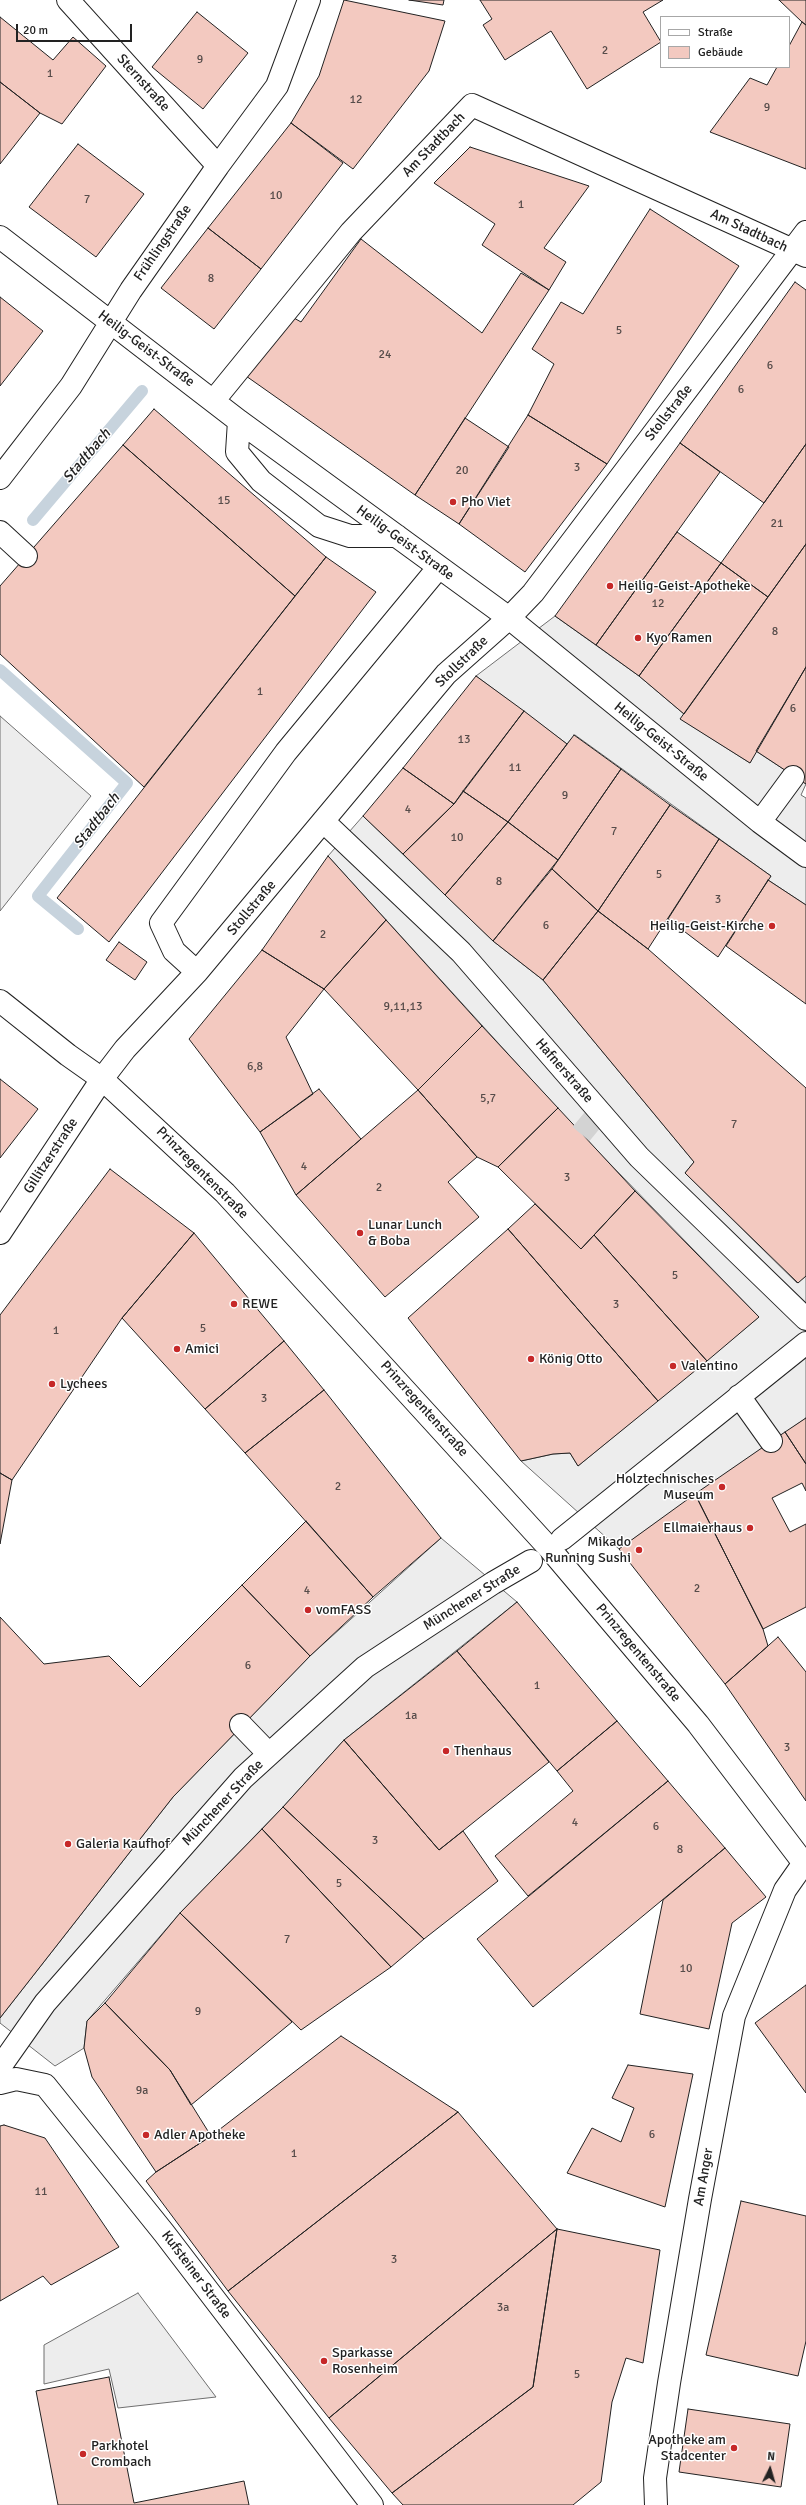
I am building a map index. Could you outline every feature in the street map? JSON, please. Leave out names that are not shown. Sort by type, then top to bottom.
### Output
[{"type":"street","name":"Sternstraße","points":[[68,0],[218,166]]},
{"type":"street","name":"Frühlingstraße","points":[[0,478],[70,386],[112,322],[130,290],[277,86],[309,0]]},
{"type":"street","name":"Am Stadtbach","points":[[214,400],[351,232],[472,105],[800,254]]},
{"type":"street","name":"Stollstraße","points":[[102,1079],[125,1049],[197,972],[446,674],[509,618],[533,593],[800,254],[806,232]]},
{"type":"street","name":"Heilig-Geist-Straße","points":[[0,237],[214,400],[238,421],[509,618],[760,822],[806,856]]},
{"type":"street","points":[[238,421],[237,452],[261,481],[319,526],[350,536],[397,536]]},
{"type":"street","points":[[0,532],[26,556]]},
{"type":"street","points":[[197,972],[174,950],[160,923],[286,752],[439,567]]},
{"type":"street","points":[[760,822],[793,776]]},
{"type":"street","name":"Hafnerstraße","points":[[323,821],[461,952],[639,1157],[806,1319]]},
{"type":"street","name":"Prinzregentenstraße","points":[[0,1001],[68,1055],[102,1079],[225,1193],[550,1548],[698,1724],[805,1862]]},
{"type":"street","name":"Gillitzerstraße","points":[[0,1232],[102,1079]]},
{"type":"street","points":[[562,1539],[806,1342]]},
{"type":"street","points":[[739,1396],[772,1441]]},
{"type":"street","name":"Münchener Straße","points":[[0,2066],[45,2003],[243,1778],[365,1668],[493,1583],[531,1561]]},
{"type":"street","points":[[241,1725],[269,1754]]},
{"type":"street","name":"Am Anger","points":[[656,2505],[655,2478],[669,2383],[700,2199],[734,2016],[785,1890],[805,1862]]},
{"type":"street","name":"Kufsteiner Straße","points":[[0,2083],[16,2079],[45,2086],[164,2233],[372,2505]]},
{"type":"shaded area","points":[[555,616],[639,676],[684,714],[681,719],[750,763],[756,751],[806,784],[801,795],[806,798],[806,905],[768,880],[771,876],[575,735],[567,744],[476,676]]},
{"type":"shaded area","points":[[0,716],[91,796],[0,911]]},
{"type":"shaded area","points":[[363,816],[493,941],[543,980],[694,1162],[685,1173],[797,1283],[806,1276],[806,1418],[619,1549],[521,1461],[553,1454],[570,1453],[578,1466],[759,1317],[581,1134],[328,856]]},
{"type":"shaded area","points":[[441,1538],[517,1602],[344,1740],[283,1807],[180,1913],[87,2021],[84,2048],[55,2066],[0,2023],[0,2018],[173,1797],[310,1656]]},
{"type":"shaded area","points":[[138,2293],[216,2397],[118,2408],[109,2369],[44,2384],[44,2345]]},
{"type":"building","points":[[344,0],[445,21],[429,71],[353,169],[291,123],[319,76]]},
{"type":"building","points":[[409,0],[444,0],[443,5]]},
{"type":"building","points":[[480,0],[663,0],[643,12],[660,43],[587,89],[551,31],[505,60],[483,25],[492,19]]},
{"type":"building","points":[[779,0],[806,0],[806,25],[802,22]]},
{"type":"building","points":[[197,12],[248,53],[203,109],[152,67]]},
{"type":"building","points":[[0,17],[53,60],[73,37],[106,66],[62,124],[40,113],[0,82]]},
{"type":"building","points":[[802,22],[806,25],[806,169],[710,132],[750,78],[767,85],[776,68],[790,68],[790,44]]},
{"type":"building","points":[[0,82],[40,113],[0,164]]},
{"type":"building","points":[[291,123],[343,163],[261,269],[208,228]]},
{"type":"building","points":[[78,144],[144,194],[96,257],[29,207]]},
{"type":"building","points":[[470,147],[589,186],[544,248],[566,262],[549,290],[482,245],[495,224],[434,183]]},
{"type":"building","points":[[650,209],[739,266],[607,464],[528,415],[554,364],[532,349],[561,302],[583,314]]},
{"type":"building","points":[[208,228],[261,269],[214,329],[161,288]]},
{"type":"building","points":[[361,239],[482,333],[521,273],[549,290],[415,495],[246,376],[294,318],[301,322]]},
{"type":"building","points":[[795,282],[806,290],[806,444],[764,503],[680,443]]},
{"type":"building","points":[[0,297],[43,331],[0,386]]},
{"type":"building","points":[[154,409],[326,557],[295,596],[123,445]]},
{"type":"building","points":[[528,415],[607,464],[525,572],[459,524]]},
{"type":"building","points":[[465,418],[509,447],[459,524],[415,495]]},
{"type":"building","points":[[680,443],[720,472],[596,645],[555,616]]},
{"type":"building","points":[[806,444],[806,544],[768,597],[721,563]]},
{"type":"building","points":[[123,445],[295,596],[144,787],[0,654],[0,586]]},
{"type":"building","points":[[677,532],[721,563],[639,676],[596,645]]},
{"type":"building","points":[[806,544],[806,667],[750,763],[680,719]]},
{"type":"building","points":[[326,557],[376,592],[109,942],[57,898]]},
{"type":"building","points":[[721,563],[768,597],[684,714],[639,676]]},
{"type":"building","points":[[806,667],[806,784],[756,751]]},
{"type":"building","points":[[476,676],[524,711],[454,804],[403,768]]},
{"type":"building","points":[[524,711],[567,744],[508,822],[463,791]]},
{"type":"building","points":[[574,735],[621,769],[558,860],[508,822]]},
{"type":"building","points":[[403,768],[454,804],[403,854],[363,816]]},
{"type":"building","points":[[621,769],[670,805],[598,911],[552,869]]},
{"type":"building","points":[[463,791],[508,822],[445,895],[403,854],[454,804]]},
{"type":"building","points":[[670,805],[719,839],[648,949],[598,911]]},
{"type":"building","points":[[508,822],[558,860],[493,941],[445,895]]},
{"type":"building","points":[[719,839],[771,876],[718,957],[668,919]]},
{"type":"building","points":[[328,856],[386,920],[324,989],[262,950]]},
{"type":"building","points":[[552,869],[598,911],[543,980],[493,941]]},
{"type":"building","name":"Heilig-Geist-Kirche","points":[[768,880],[806,905],[806,1004],[726,946]]},
{"type":"building","points":[[598,911],[648,949],[806,1088],[806,1276],[798,1283],[685,1173],[694,1162],[543,980]]},
{"type":"building","points":[[386,920],[482,1026],[418,1090],[324,989]]},
{"type":"building","points":[[119,942],[147,962],[135,980],[106,960]]},
{"type":"building","points":[[262,950],[324,989],[286,1037],[313,1094],[260,1132],[189,1039]]},
{"type":"building","points":[[482,1026],[558,1108],[498,1167],[477,1157],[418,1090]]},
{"type":"building","points":[[0,1079],[38,1109],[0,1158]]},
{"type":"building","points":[[319,1089],[361,1139],[296,1195],[260,1132]]},
{"type":"building","points":[[418,1090],[477,1157],[448,1182],[479,1217],[385,1297],[296,1195]]},
{"type":"building","points":[[558,1108],[635,1191],[581,1249],[498,1167]]},
{"type":"building","points":[[110,1169],[194,1233],[122,1318],[12,1480],[0,1473],[0,1315]]},
{"type":"building","points":[[635,1191],[759,1317],[707,1361],[594,1235]]},
{"type":"building","points":[[535,1204],[581,1249],[594,1235],[707,1361],[658,1401],[508,1229]]},
{"type":"building","name":"König Otto","points":[[508,1229],[658,1401],[578,1466],[570,1453],[553,1454],[521,1461],[408,1318]]},
{"type":"building","points":[[194,1233],[284,1341],[205,1409],[122,1318]]},
{"type":"building","points":[[284,1341],[324,1390],[245,1453],[205,1409]]},
{"type":"building","points":[[324,1390],[441,1538],[373,1597],[245,1453]]},
{"type":"building","points":[[806,1418],[806,1464],[785,1432]]},
{"type":"building","name":"Ellmaierhaus","points":[[785,1432],[806,1464],[806,1491],[802,1483],[772,1498],[790,1532],[806,1524],[806,1607],[763,1629],[695,1494]]},
{"type":"building","points":[[0,1473],[12,1480],[0,1544]]},
{"type":"building","points":[[695,1494],[763,1629],[768,1646],[725,1684],[619,1549]]},
{"type":"building","points":[[306,1521],[373,1597],[310,1656],[242,1585]]},
{"type":"building","name":"Galeria Kaufhof","points":[[242,1585],[310,1656],[173,1797],[0,2018],[0,1617],[44,1664],[109,1656],[140,1687]]},
{"type":"building","points":[[517,1602],[617,1721],[557,1771],[457,1651]]},
{"type":"building","points":[[778,1637],[806,1672],[806,1801],[725,1684]]},
{"type":"building","name":"Thenhaus","points":[[457,1651],[549,1762],[439,1850],[344,1740]]},
{"type":"building","points":[[617,1721],[668,1781],[528,1896],[495,1856],[573,1791],[557,1771]]},
{"type":"building","points":[[344,1740],[439,1850],[463,1831],[498,1881],[424,1939],[283,1807]]},
{"type":"building","points":[[668,1781],[725,1848],[533,2007],[477,1939]]},
{"type":"building","points":[[283,1807],[424,1939],[391,1967],[262,1829]]},
{"type":"building","points":[[262,1829],[391,1967],[301,2030],[180,1913]]},
{"type":"building","points":[[725,1848],[766,1897],[732,1923],[709,2029],[640,2014],[663,1900]]},
{"type":"building","points":[[180,1913],[292,2022],[191,2105],[170,2070],[105,2003]]},
{"type":"building","points":[[806,1985],[806,2093],[755,2023]]},
{"type":"building","points":[[105,2003],[170,2070],[211,2136],[156,2172],[92,2077],[84,2048],[87,2021]]},
{"type":"building","points":[[341,2036],[458,2112],[228,2291],[146,2181],[156,2172],[211,2136]]},
{"type":"building","points":[[628,2065],[693,2074],[665,2207],[567,2173],[592,2128],[621,2142],[634,2108],[612,2098]]},
{"type":"building","points":[[458,2112],[557,2229],[329,2418],[228,2291]]},
{"type":"building","points":[[4,2125],[45,2138],[119,2247],[51,2285],[43,2276],[0,2301],[0,2126]]},
{"type":"building","points":[[741,2201],[806,2216],[806,2341],[798,2376],[706,2355]]},
{"type":"building","points":[[557,2229],[533,2387],[392,2493],[329,2418]]},
{"type":"building","points":[[557,2229],[660,2250],[643,2363],[626,2358],[612,2402],[601,2482],[573,2505],[403,2505],[392,2493],[533,2387]]},
{"type":"building","points":[[109,2377],[134,2503],[244,2481],[249,2505],[58,2505],[36,2391]]},
{"type":"building","name":"Apotheke am Stadcenter","points":[[688,2409],[790,2424],[781,2487],[679,2472]]},
{"type":"waterway","name":"Stadtbach","points":[[33,520],[142,391]]},
{"type":"waterway","name":"Stadtbach","points":[[0,670],[127,783],[38,896],[78,929]]},
{"type":"tunnel","points":[[581,1134],[600,1111]]},
{"type":"place","name":"Pho Viet","points":[[453,502]]},
{"type":"place","name":"Heilig-Geist-Apotheke","points":[[610,586]]},
{"type":"place","name":"Kyo Ramen","points":[[638,638]]},
{"type":"place","name":"Heilig-Geist-Kirche","points":[[772,926]]},
{"type":"place","name":"Lunar Lunch & Boba","points":[[360,1233]]},
{"type":"place","name":"REWE","points":[[234,1304]]},
{"type":"place","name":"Amici","points":[[177,1349]]},
{"type":"place","name":"König Otto","points":[[531,1359]]},
{"type":"place","name":"Valentino","points":[[673,1366]]},
{"type":"place","name":"Lychees","points":[[52,1384]]},
{"type":"place","name":"Holztechnisches Museum","points":[[722,1487]]},
{"type":"place","name":"Ellmaierhaus","points":[[750,1528]]},
{"type":"place","name":"Mikado Running Sushi","points":[[639,1550]]},
{"type":"place","name":"vomFASS","points":[[308,1610]]},
{"type":"place","name":"Thenhaus","points":[[446,1751]]},
{"type":"place","name":"Galeria Kaufhof","points":[[68,1844]]},
{"type":"place","name":"Adler Apotheke","points":[[146,2135]]},
{"type":"place","name":"Sparkasse Rosenheim","points":[[324,2361]]},
{"type":"place","name":"Apotheke am Stadcenter","points":[[734,2448]]},
{"type":"place","name":"Parkhotel Crombach","points":[[83,2454]]}]
